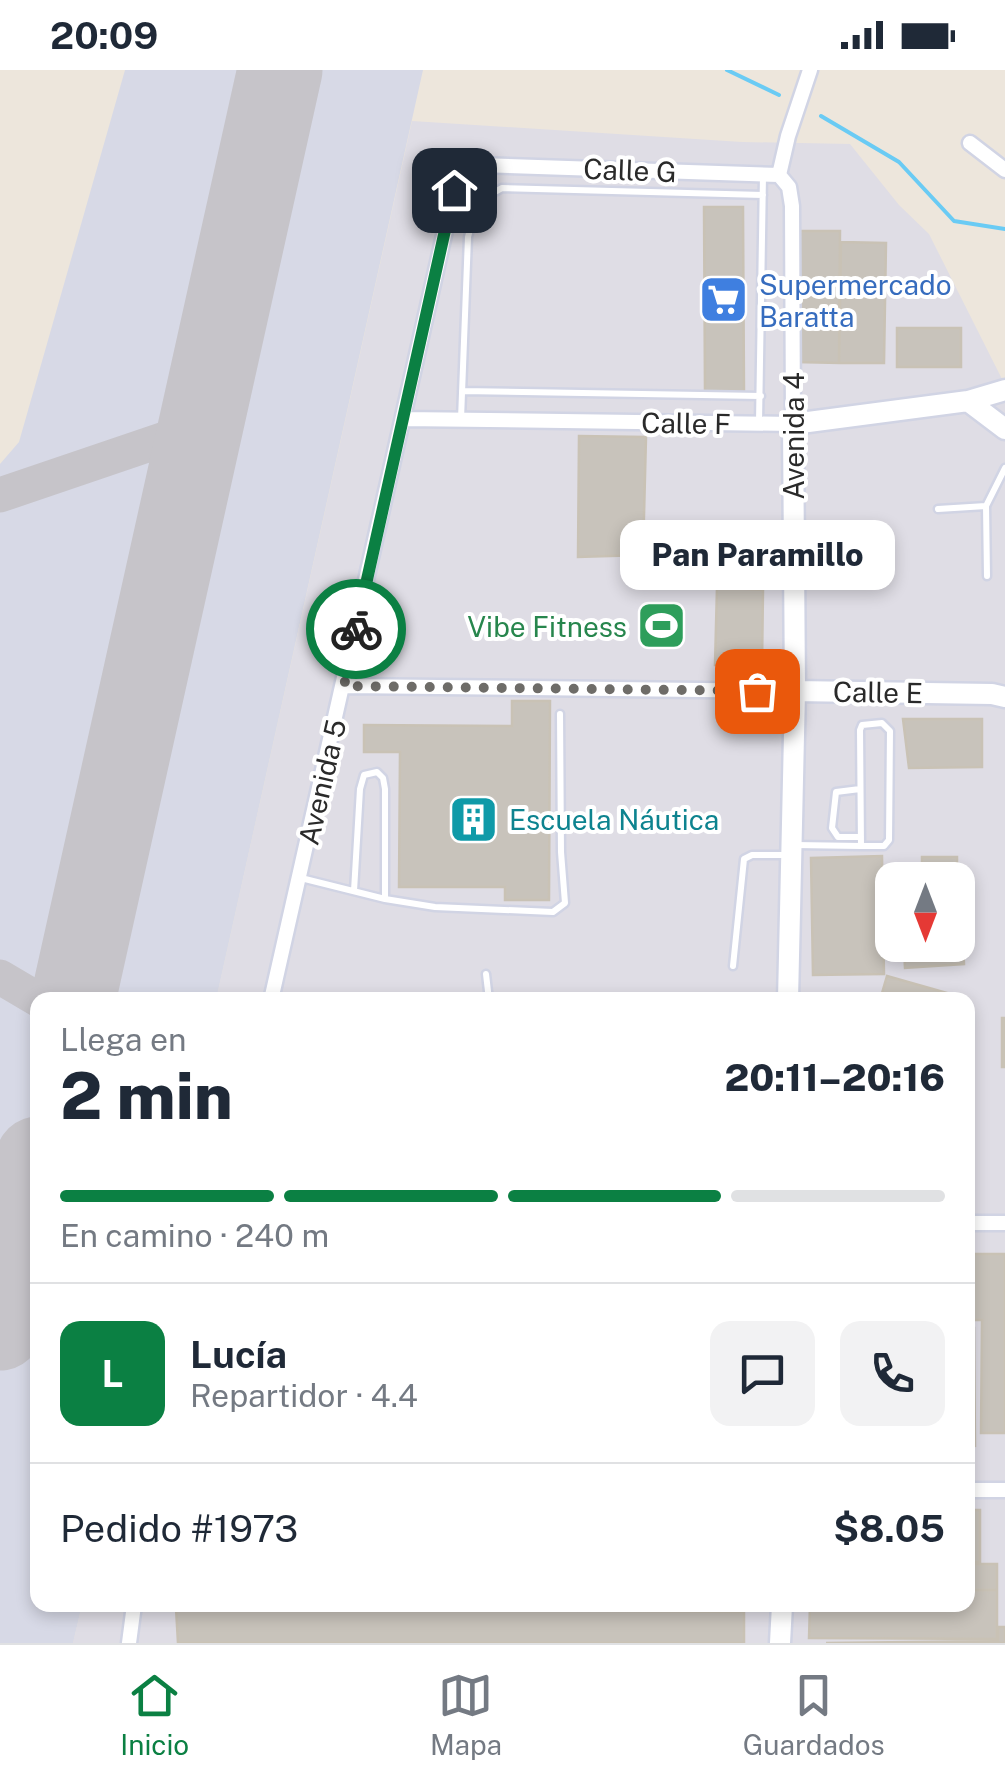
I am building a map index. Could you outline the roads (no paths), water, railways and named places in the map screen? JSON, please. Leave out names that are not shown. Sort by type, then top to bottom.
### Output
[{"type":"main road","name":"Calle F","points":[[793,424],[968,401],[1005,390]]},
{"type":"main road","points":[[968,401],[1005,429]]},
{"type":"main road","name":"Avenida 4","points":[[788,992],[795,692],[793,424]]},
{"type":"main road","name":"Calle E","points":[[795,692],[998,696]]},
{"type":"main road","points":[[780,1643],[782,1612]]},
{"type":"street","points":[[771,175],[810,70]]},
{"type":"street","points":[[970,143],[1005,170]]},
{"type":"street","name":"Calle G","points":[[480,165],[771,175]]},
{"type":"street","name":"Avenida 5","points":[[274,992],[454,190],[463,176],[480,165]]},
{"type":"street","name":"Avenida 4","points":[[771,175],[788,186],[792,206],[793,424]]},
{"type":"street","name":"Calle F","points":[[403,419],[793,424]]},
{"type":"street","name":"Calle E","points":[[344,686],[795,692]]},
{"type":"street","points":[[975,1223],[1005,1223]]},
{"type":"street","points":[[975,1490],[1005,1490]]},
{"type":"street","points":[[129,1643],[133,1612]]},
{"type":"lane","points":[[760,424],[763,194],[771,175]]},
{"type":"lane","points":[[462,420],[468,237],[474,210],[486,196],[502,188],[763,194]]},
{"type":"lane","points":[[462,392],[761,396]]},
{"type":"lane","points":[[987,576],[986,506],[1005,468]]},
{"type":"lane","points":[[938,509],[986,506]]},
{"type":"lane","points":[[301,878],[435,907],[553,912],[565,903],[560,714]]},
{"type":"lane","points":[[733,966],[744,859],[789,850],[884,846],[889,840],[890,731],[882,723],[862,725],[861,846]]},
{"type":"lane","points":[[354,891],[360,788],[364,775],[377,772],[386,790],[385,899]]},
{"type":"lane","points":[[860,789],[836,792],[832,828],[838,837],[861,837]]},
{"type":"lane","points":[[486,974],[487,992]]},
{"type":"waterway","points":[[727,70],[779,95]]},
{"type":"waterway","points":[[821,116],[899,162],[954,221],[1005,229]]},
{"type":"place","name":"Supermercado Baratta","points":[[724,300]]},
{"type":"place","name":"Vibe Fitness","points":[[662,626]]},
{"type":"place","name":"Pan Paramillo","points":[[757,691]]},
{"type":"place","name":"Escuela Náutica","points":[[474,819]]}]
